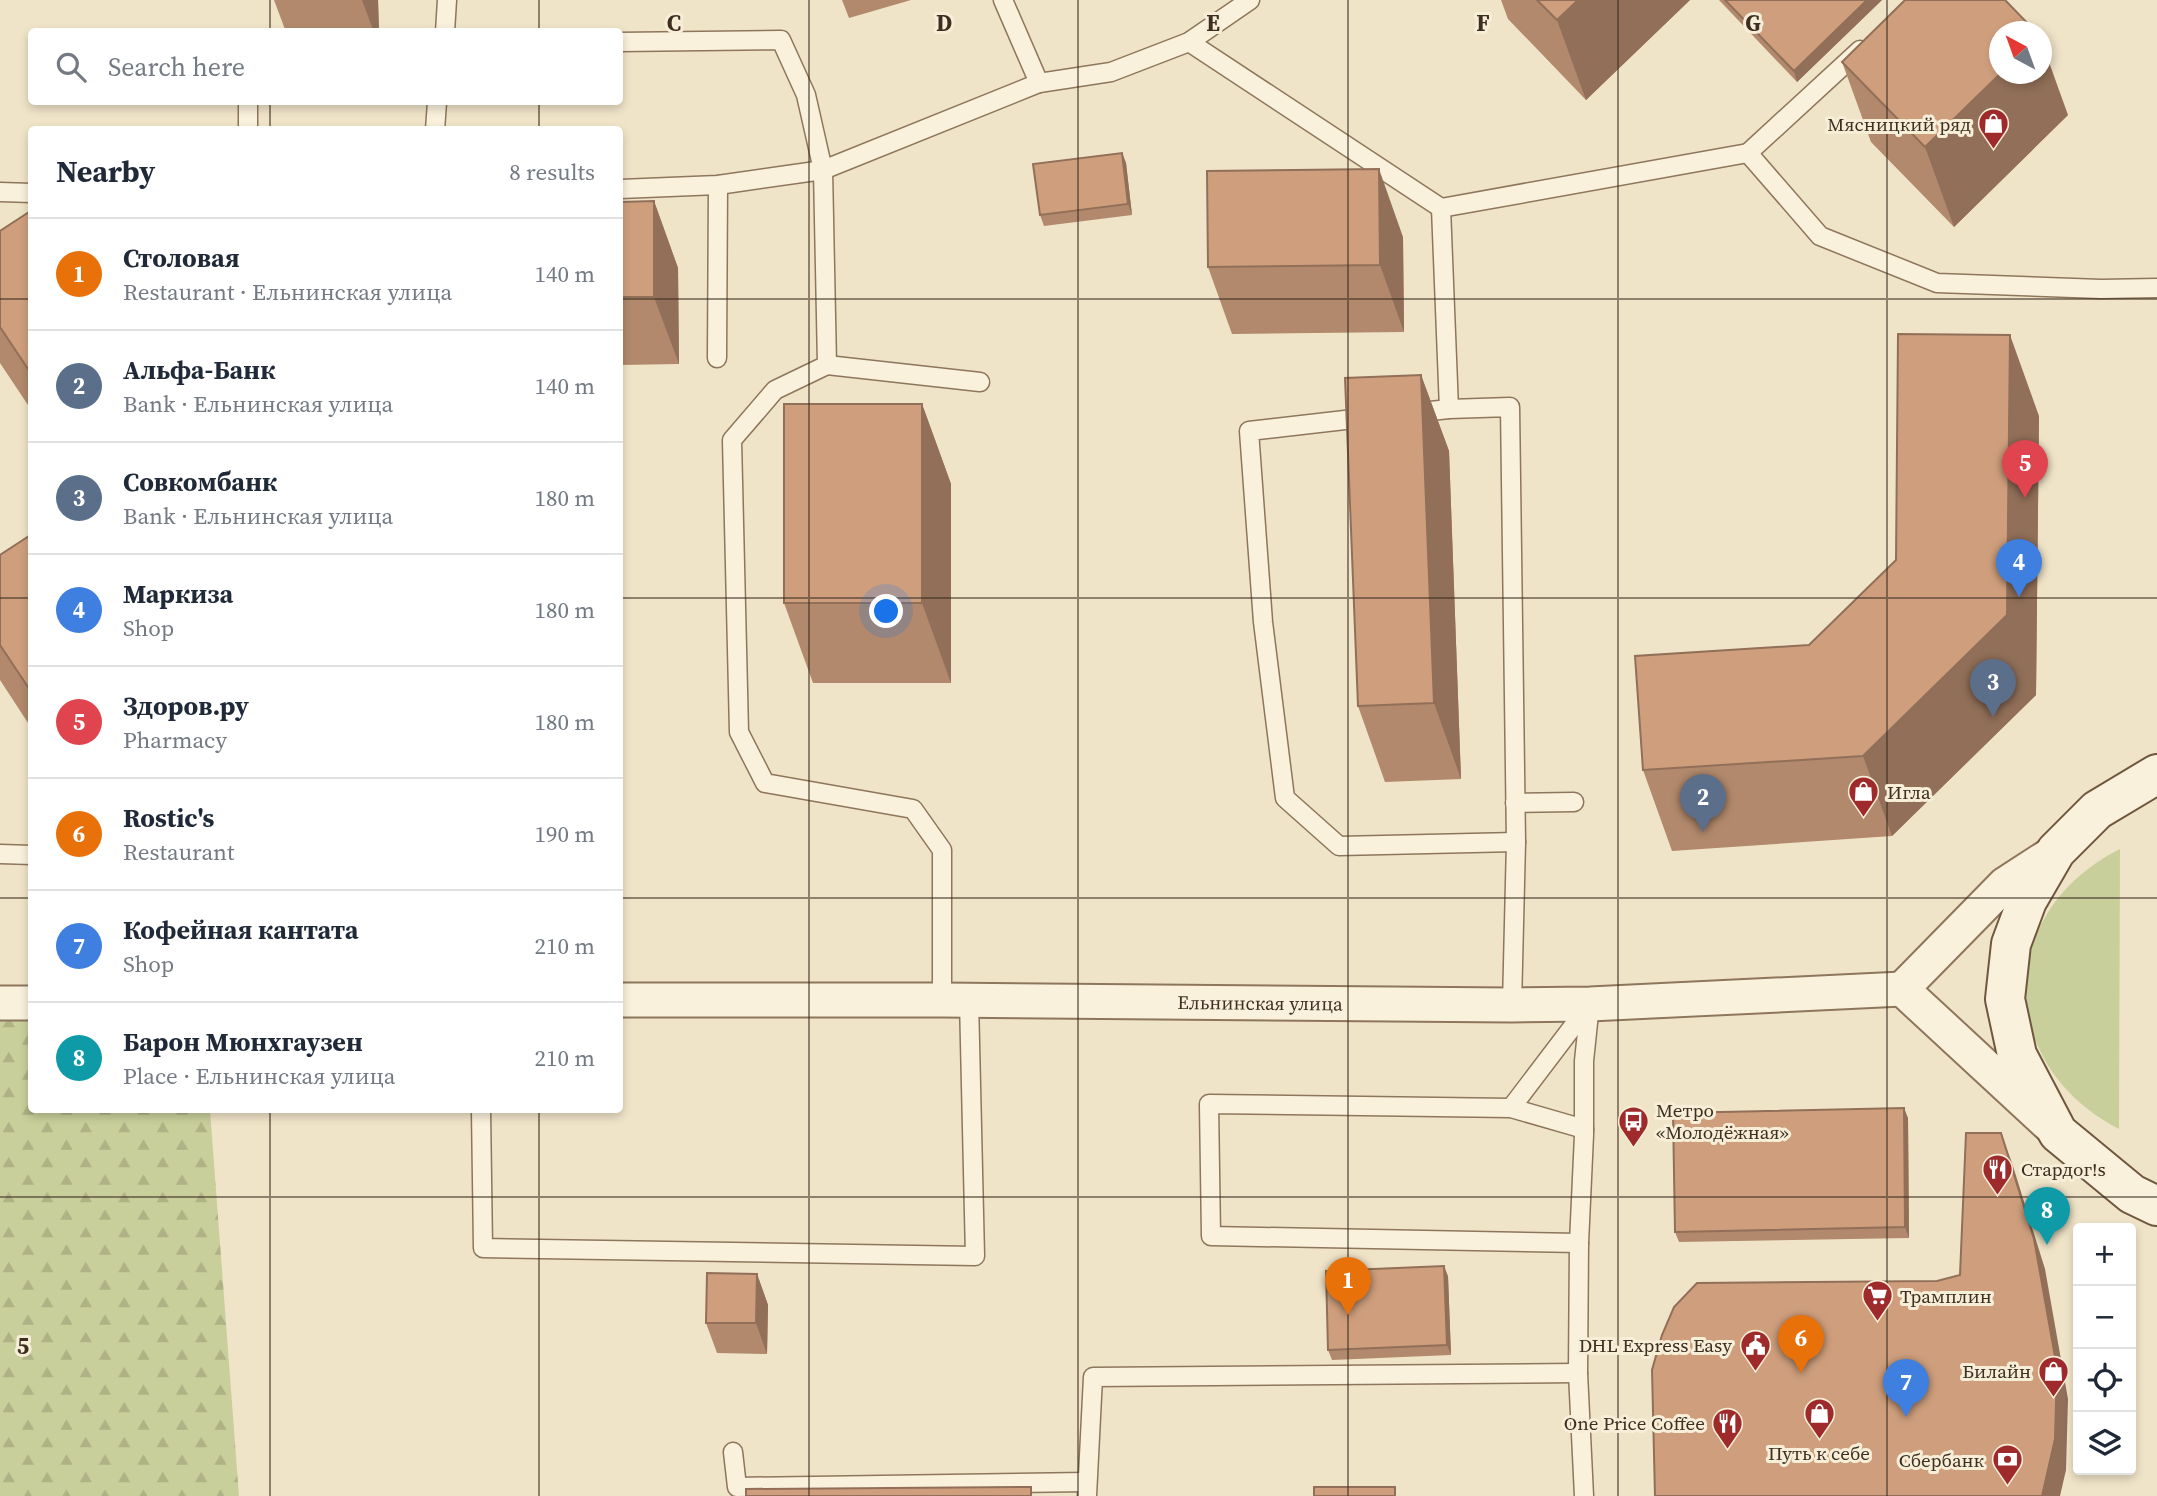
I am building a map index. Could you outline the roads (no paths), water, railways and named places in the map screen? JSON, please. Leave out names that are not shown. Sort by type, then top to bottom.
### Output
[{"type":"street","points":[[2157,774],[2097,810],[2056,851],[2005,884],[1902,989],[2058,1133],[2132,1194],[2157,1206]]},
{"type":"street","points":[[2056,851],[2027,901],[2011,944],[2005,999],[2017,1055],[2058,1133]]},
{"type":"street","name":"Ельнинская улица","points":[[623,1000],[1512,1005],[1590,1004],[1902,989]]},
{"type":"street","points":[[0,1003],[28,1003]]},
{"type":"lane","points":[[445,28],[447,0]]},
{"type":"lane","points":[[1003,0],[1039,83]]},
{"type":"lane","points":[[623,189],[719,185],[823,170],[1039,83],[1111,72],[1189,42],[1250,0]]},
{"type":"lane","points":[[1189,42],[1441,208],[1748,153],[1876,36]]},
{"type":"lane","points":[[623,42],[781,40],[806,95],[823,170],[827,365]]},
{"type":"lane","points":[[248,105],[248,126]]},
{"type":"lane","points":[[435,126],[437,105]]},
{"type":"lane","points":[[1748,153],[1820,236],[1937,283],[2101,289],[2157,288]]},
{"type":"lane","points":[[717,358],[719,185]]},
{"type":"lane","points":[[0,192],[28,193]]},
{"type":"lane","points":[[1441,208],[1449,409]]},
{"type":"lane","points":[[481,1113],[484,1248],[975,1256],[942,849],[913,809],[765,783],[738,732],[732,440],[775,390],[827,365],[980,382]]},
{"type":"lane","points":[[1512,1005],[1516,842],[1510,407],[1449,409],[1250,431],[1263,622],[1285,798],[1339,846],[1516,842]]},
{"type":"lane","points":[[1515,803],[1574,802]]},
{"type":"lane","points":[[0,853],[28,855]]},
{"type":"lane","points":[[1511,1108],[1590,1004]]},
{"type":"lane","points":[[1584,1496],[1578,1373],[1579,1242],[1584,1061],[1590,1004]]},
{"type":"lane","points":[[1579,1242],[1211,1236],[1209,1104],[1511,1108],[1584,1129]]},
{"type":"lane","points":[[733,1452],[737,1492],[1087,1489],[1093,1377],[1578,1373]]},
{"type":"place","name":"Мясницкий ряд","points":[[1994,151]]},
{"type":"place","name":"Здоров.ру","points":[[2025,498]]},
{"type":"place","name":"Маркиза","points":[[2019,597]]},
{"type":"place","name":"Совкомбанк","points":[[1993,717]]},
{"type":"place","name":"Игла","points":[[1864,819]]},
{"type":"place","name":"Альфа-Банк","points":[[1703,832]]},
{"type":"place","name":"Метро «Молодёжная»","points":[[1633,1148]]},
{"type":"place","name":"Стардог!s","points":[[1998,1196]]},
{"type":"place","name":"Барон Мюнхгаузен","points":[[2047,1245]]},
{"type":"place","name":"Столовая","points":[[1348,1315]]},
{"type":"place","name":"Трамплин","points":[[1877,1323]]},
{"type":"place","name":"DHL Express Easy","points":[[1755,1372]]},
{"type":"place","name":"Rostic's","points":[[1801,1373]]},
{"type":"place","name":"Билайн","points":[[2054,1398]]},
{"type":"place","name":"Кофейная кантата","points":[[1906,1417]]},
{"type":"place","name":"Путь к себе","points":[[1819,1441]]},
{"type":"place","name":"One Price Coffee","points":[[1728,1450]]},
{"type":"place","name":"Сбербанк","points":[[2007,1487]]}]
